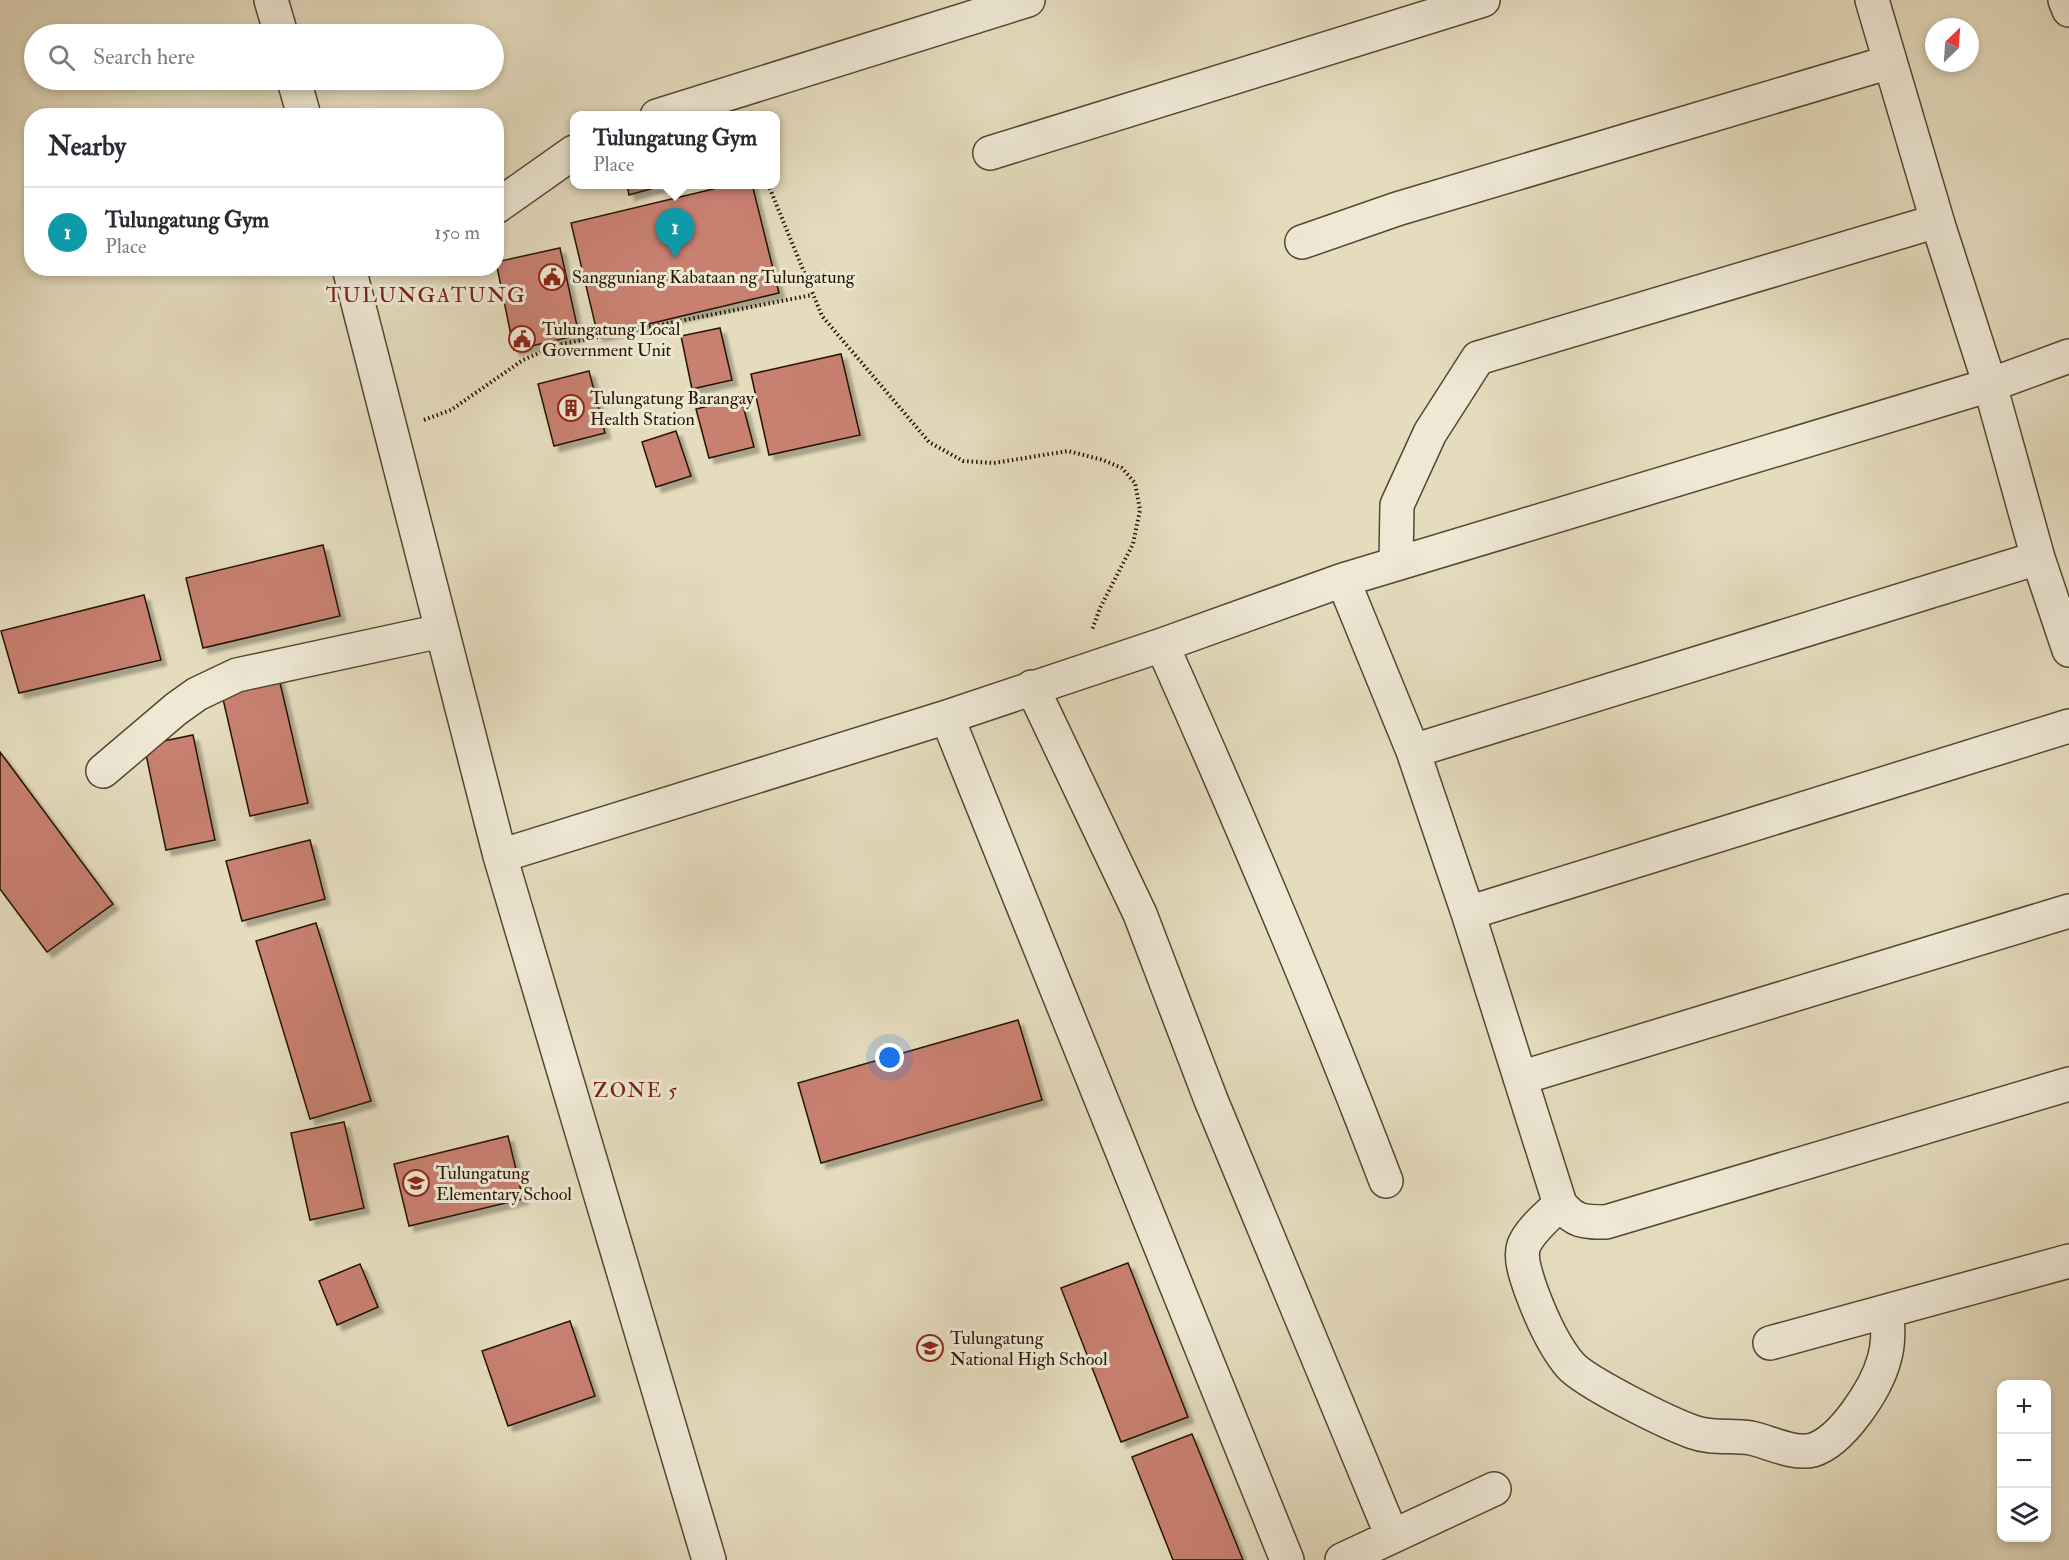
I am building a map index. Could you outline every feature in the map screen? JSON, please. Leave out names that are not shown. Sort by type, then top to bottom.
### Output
[{"type":"street","points":[[271,0],[278,24]]},
{"type":"street","points":[[673,111],[1028,0]]},
{"type":"street","points":[[990,153],[1483,0]]},
{"type":"street","points":[[1872,0],[1937,221],[1990,385],[2038,558],[2069,650]]},
{"type":"street","points":[[2065,0],[2069,10]]},
{"type":"street","points":[[1302,243],[1397,209],[1890,62]]},
{"type":"street","points":[[297,90],[302,108]]},
{"type":"street","points":[[504,201],[570,155]]},
{"type":"street","points":[[1396,564],[1397,505],[1430,433],[1478,358],[1937,221]]},
{"type":"street","points":[[351,276],[500,856],[709,1560]]},
{"type":"street","points":[[500,856],[947,717],[1162,645],[1343,580],[1990,385],[2069,356]]},
{"type":"street","points":[[1413,751],[2038,558]]},
{"type":"street","points":[[1343,580],[1413,751],[1468,912],[1560,1204],[1570,1216],[1606,1222],[2069,1084]]},
{"type":"street","points":[[103,771],[176,709],[197,694],[237,675],[441,630]]},
{"type":"street","points":[[1162,645],[1241,824],[1343,1069],[1386,1181]]},
{"type":"street","points":[[1032,687],[1140,914],[1211,1100],[1392,1536]]},
{"type":"street","points":[[947,717],[1287,1560]]},
{"type":"street","points":[[1468,912],[2069,726]]},
{"type":"street","points":[[1520,1078],[2069,911]]},
{"type":"street","points":[[1560,1204],[1531,1233],[1522,1256],[1536,1302],[1561,1354],[1580,1373],[1662,1419],[1695,1432],[1719,1438],[1746,1437],[1793,1450],[1810,1451],[1829,1444],[1869,1392],[1884,1362],[1888,1339],[1887,1311]]},
{"type":"street","points":[[1770,1344],[2069,1261]]},
{"type":"street","points":[[1342,1560],[1494,1490]]},
{"type":"path","points":[[770,189],[822,316],[929,442],[963,461],[994,463],[1068,451],[1103,459],[1122,468],[1135,483],[1140,510],[1133,544],[1100,608],[1077,672]]},
{"type":"path","points":[[390,434],[451,410],[523,360],[557,345],[812,295]]},
{"type":"building","points":[[628,189],[650,189],[629,195]]},
{"type":"building","points":[[713,189],[753,189],[779,293],[598,336],[571,223]]},
{"type":"building","points":[[560,248],[579,335],[514,350],[499,276],[504,276],[504,260]]},
{"type":"building","points":[[720,328],[732,380],[692,389],[681,336]]},
{"type":"building","points":[[841,354],[860,435],[769,455],[751,374]]},
{"type":"building","name":"Tulungatung Barangay Health Station","points":[[589,371],[605,433],[554,446],[538,384]]},
{"type":"building","points":[[741,398],[754,447],[709,458],[696,409]]},
{"type":"building","points":[[676,431],[691,476],[656,487],[642,442]]},
{"type":"building","points":[[323,545],[340,616],[203,648],[186,578]]},
{"type":"building","points":[[144,595],[161,660],[19,693],[1,631]]},
{"type":"building","points":[[278,674],[308,803],[250,816],[220,686]]},
{"type":"building","points":[[193,735],[215,840],[166,850],[144,745]]},
{"type":"building","points":[[0,752],[113,904],[47,952],[0,889]]},
{"type":"building","points":[[310,840],[325,899],[242,921],[226,861]]},
{"type":"building","points":[[316,923],[371,1101],[310,1119],[256,941]]},
{"type":"building","points":[[1018,1020],[1042,1100],[821,1163],[798,1083]]},
{"type":"building","points":[[344,1122],[364,1208],[310,1220],[291,1133]]},
{"type":"building","points":[[508,1136],[523,1199],[409,1226],[394,1164]]},
{"type":"building","points":[[1128,1263],[1188,1417],[1121,1442],[1061,1288]]},
{"type":"building","points":[[360,1264],[378,1307],[337,1325],[319,1281]]},
{"type":"building","points":[[570,1321],[595,1396],[508,1426],[482,1351]]},
{"type":"building","points":[[1192,1434],[1243,1560],[1173,1560],[1132,1457]]},
{"type":"place","name":"Tulungatung Gym","points":[[675,258]]},
{"type":"place","name":"Sangguniang Kabataan ng Tulungatung","points":[[552,277]]},
{"type":"place","name":"Tulungatung Local Government Unit","points":[[522,339]]},
{"type":"place","name":"Tulungatung Barangay Health Station","points":[[571,408]]},
{"type":"place","name":"Tulungatung Elementary School","points":[[416,1183]]},
{"type":"place","name":"Tulungatung National High School","points":[[930,1348]]},
{"type":"district","name":"TULUNGATUNG","points":[[426,295]]},
{"type":"district","name":"ZONE 5","points":[[636,1090]]}]
